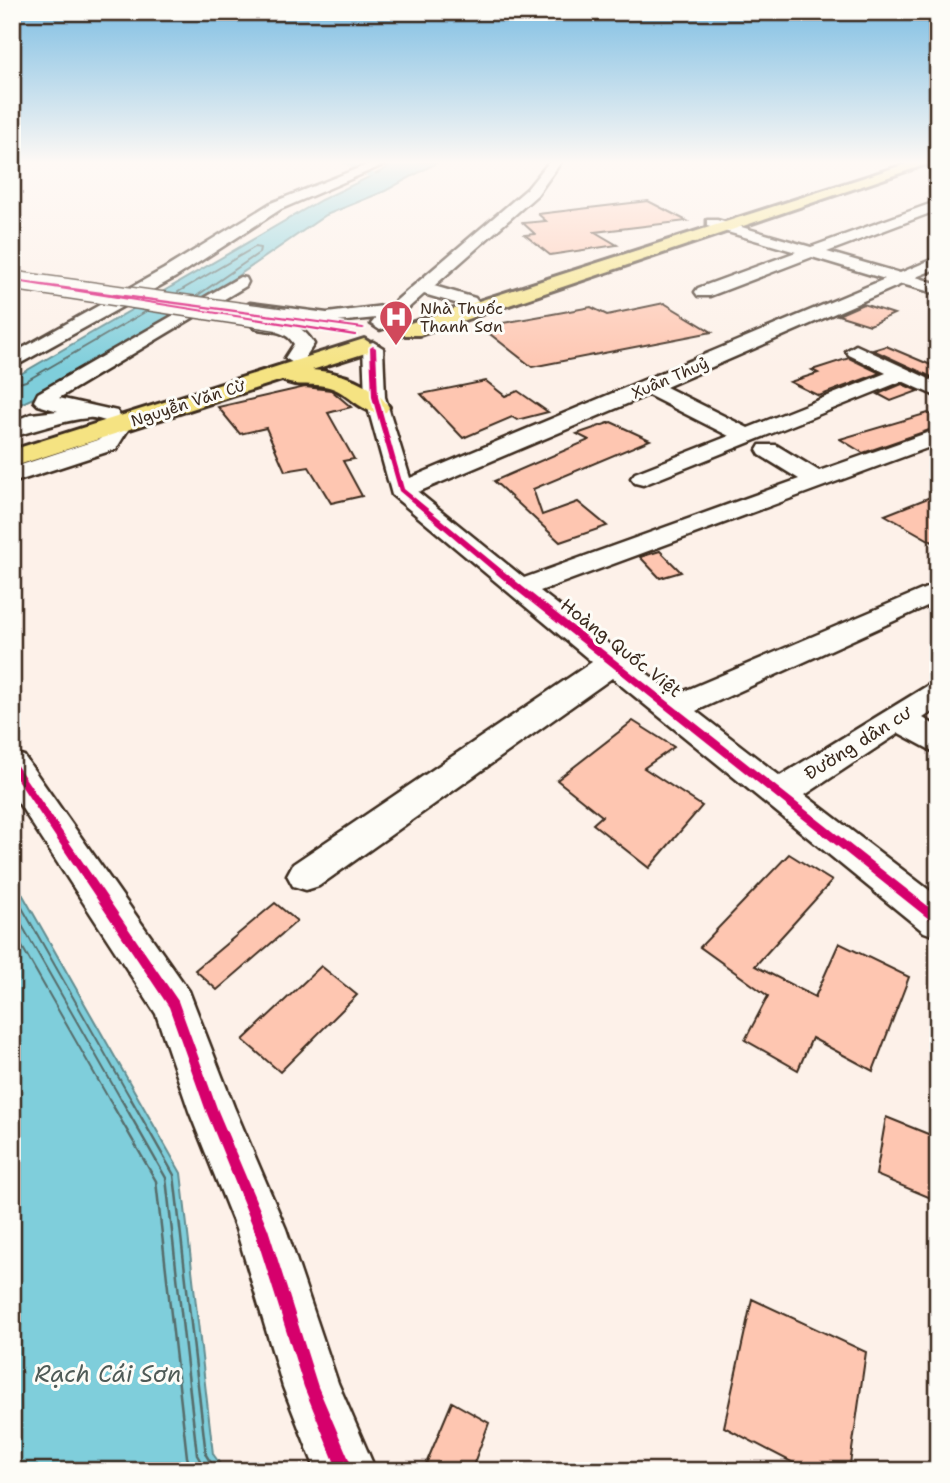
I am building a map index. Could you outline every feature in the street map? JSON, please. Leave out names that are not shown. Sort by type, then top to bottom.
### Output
[{"type":"main road","name":"Nguyễn Văn Cừ","points":[[114,420],[255,381],[377,332],[695,231]]},
{"type":"main road","name":"Nguyễn Văn Cừ","points":[[12,459],[63,437],[295,358],[695,231]]},
{"type":"main road","points":[[255,381],[311,376],[339,380],[359,389],[377,407]]},
{"type":"main road","name":"Nguyễn Văn Cừ","points":[[12,446],[63,437]]},
{"type":"street","points":[[12,362],[119,303],[239,231]]},
{"type":"street","points":[[401,490],[377,407],[377,332],[421,288],[487,231]]},
{"type":"street","points":[[742,231],[938,289]]},
{"type":"street","points":[[704,292],[867,231]]},
{"type":"street","name":"Xuân Thuỷ","points":[[401,490],[649,387],[938,262]]},
{"type":"street","points":[[13,281],[43,277],[141,290]]},
{"type":"street","points":[[13,281],[377,332]]},
{"type":"street","points":[[13,281],[119,303]]},
{"type":"street","points":[[114,420],[45,401],[45,397],[201,308],[240,282]]},
{"type":"street","points":[[421,288],[469,302]]},
{"type":"street","points":[[201,308],[327,318],[377,332]]},
{"type":"street","points":[[201,308],[289,329],[300,335],[304,344],[295,358]]},
{"type":"street","points":[[856,351],[938,391]]},
{"type":"street","points":[[643,478],[903,374]]},
{"type":"street","points":[[649,387],[747,436]]},
{"type":"street","points":[[12,430],[39,419],[63,415],[114,420]]},
{"type":"street","points":[[12,476],[108,444],[114,420]]},
{"type":"street","points":[[520,589],[938,436]]},
{"type":"street","points":[[768,450],[817,480]]},
{"type":"street","name":"Hoàng Quốc Việt","points":[[401,490],[520,589],[674,708],[938,920]]},
{"type":"street","points":[[674,708],[938,591]]},
{"type":"street","points":[[306,875],[613,662]]},
{"type":"street","name":"Đường dân cư","points":[[779,794],[938,693]]},
{"type":"street","points":[[898,718],[938,742]]},
{"type":"street","points":[[12,765],[174,1005],[212,1111],[261,1229],[311,1387],[346,1471]]},
{"type":"water","points":[[267,231],[302,231],[117,359],[12,408],[12,379]]},
{"type":"water","name":"Rạch Cái Sơn","points":[[12,876],[181,1173],[213,1454],[225,1471],[12,1471]]},
{"type":"building","points":[[532,231],[602,231],[595,232],[617,245],[550,255],[525,235],[535,234]]},
{"type":"building","points":[[664,303],[712,332],[532,367],[481,327],[591,307],[607,315]]},
{"type":"building","points":[[863,304],[894,314],[870,325],[838,315]]},
{"type":"building","points":[[886,346],[938,368],[938,380],[873,350]]},
{"type":"building","points":[[849,358],[880,373],[819,396],[790,382],[818,373],[812,370]]},
{"type":"building","points":[[486,381],[505,396],[518,391],[548,412],[517,420],[512,417],[463,438],[421,394]]},
{"type":"building","points":[[902,384],[918,391],[891,401],[878,394]]},
{"type":"building","points":[[305,387],[331,390],[351,407],[328,413],[354,459],[343,461],[362,496],[331,503],[309,467],[285,471],[266,428],[240,434],[218,407]]},
{"type":"building","points":[[928,413],[938,419],[938,427],[863,453],[840,439]]},
{"type":"building","points":[[611,422],[650,440],[533,489],[542,515],[578,502],[607,526],[560,542],[494,481],[589,440],[577,434]]},
{"type":"building","points":[[938,494],[938,545],[885,515]]},
{"type":"building","points":[[660,551],[681,572],[660,578],[640,557]]},
{"type":"building","points":[[633,721],[674,747],[644,768],[702,806],[649,868],[593,824],[602,816],[557,780]]},
{"type":"building","points":[[789,854],[832,881],[755,966],[815,997],[839,943],[909,977],[873,1071],[812,1038],[798,1070],[745,1040],[768,996],[700,947]]},
{"type":"building","points":[[275,903],[297,921],[217,990],[195,970]]},
{"type":"building","points":[[321,966],[357,995],[280,1072],[243,1040]]},
{"type":"building","points":[[886,1117],[938,1138],[938,1201],[876,1175]]},
{"type":"building","points":[[752,1299],[866,1352],[849,1471],[809,1471],[724,1427]]},
{"type":"building","points":[[452,1402],[489,1423],[471,1471],[423,1471]]},
{"type":"cycle path","points":[[354,335],[16,281],[363,328]]},
{"type":"cycle path","points":[[373,348],[375,397],[401,490],[520,589],[938,920]]},
{"type":"cycle path","points":[[12,765],[174,1005],[212,1111],[261,1229],[311,1387],[346,1471]]},
{"type":"place","name":"Nhà Thuốc Thanh Sơn","points":[[396,347]]}]
